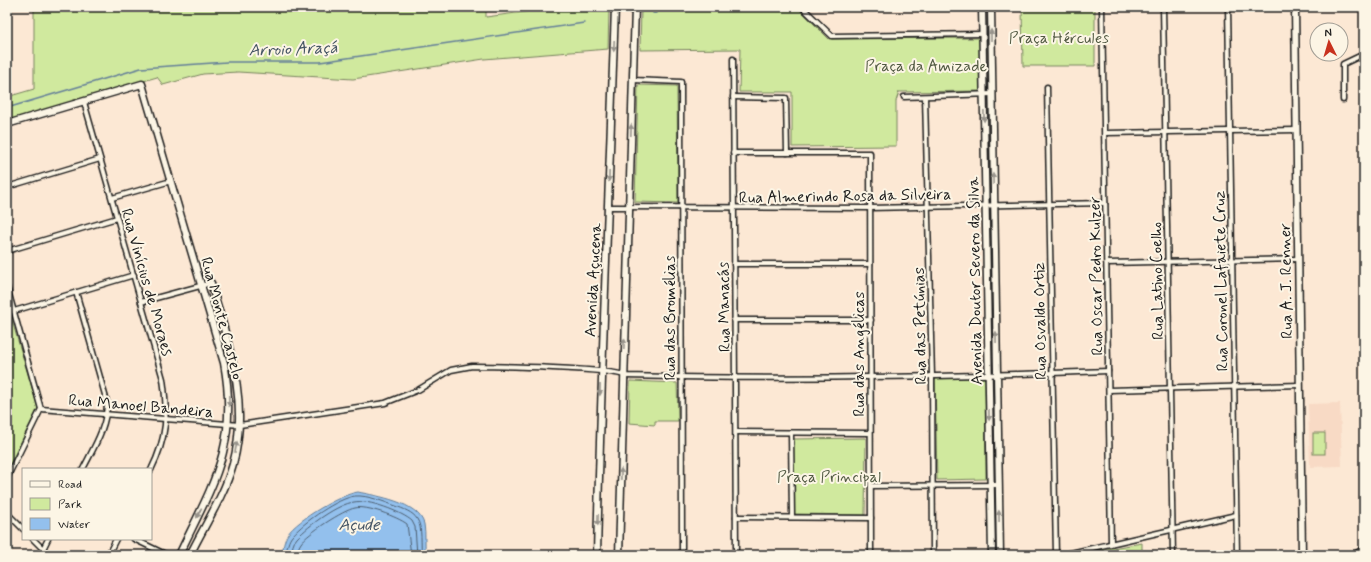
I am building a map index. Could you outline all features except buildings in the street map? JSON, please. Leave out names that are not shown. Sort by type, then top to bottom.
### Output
[{"type":"main road","name":"Avenida Açucena","points":[[597,555],[601,372],[615,7]]},
{"type":"main road","name":"Avenida Açucena","points":[[619,555],[623,374],[635,7]]},
{"type":"main road","name":"Avenida Doutor Severo da Silva","points":[[982,7],[992,555]]},
{"type":"main road","name":"Avenida Doutor Severo da Silva","points":[[991,7],[1000,555]]},
{"type":"main road","name":"Rua A. J. Renner","points":[[1295,7],[1302,555]]},
{"type":"main road","name":"Rua Monte Castelo","points":[[84,102],[142,84],[224,363],[229,403],[226,443],[216,478],[179,555]]},
{"type":"main road","points":[[7,124],[84,102]]},
{"type":"main road","name":"Rua Monte Castelo","points":[[190,555],[230,472],[237,446],[240,425],[240,402],[234,360],[211,283]]},
{"type":"main road","points":[[1356,555],[1364,550]]},
{"type":"street","points":[[802,7],[832,36],[983,34]]},
{"type":"street","name":"Rua Oscar Pedro Kulzer","points":[[1102,7],[1111,544]]},
{"type":"street","name":"Rua Latino Coelho","points":[[1163,7],[1173,555]]},
{"type":"street","name":"Rua Coronel Lafaiete Cruz","points":[[1228,7],[1237,555]]},
{"type":"street","points":[[1344,100],[1343,64],[1364,54]]},
{"type":"street","name":"Rua Manacás","points":[[733,59],[736,555]]},
{"type":"street","name":"Rua das Bromélias","points":[[633,80],[680,82],[682,555]]},
{"type":"street","name":"Rua Osvaldo Ortiz","points":[[1047,87],[1048,204],[1056,555]]},
{"type":"street","points":[[904,97],[992,94]]},
{"type":"street","name":"Rua das Petúnias","points":[[926,97],[932,376],[933,555]]},
{"type":"street","points":[[733,98],[786,98],[787,153],[733,153]]},
{"type":"street","name":"Rua Vinícius de Moraes","points":[[84,102],[163,379],[167,419],[164,437],[152,468]]},
{"type":"street","points":[[1104,133],[1296,130]]},
{"type":"street","name":"Rua das Angélicas","points":[[787,153],[870,153],[871,555]]},
{"type":"street","points":[[7,187],[100,159]]},
{"type":"street","points":[[112,198],[171,181]]},
{"type":"street","name":"Rua Almerindo Rosa da Silveira","points":[[608,206],[680,208],[870,208],[1105,203]]},
{"type":"street","points":[[7,251],[117,218]]},
{"type":"street","points":[[1107,263],[1298,259]]},
{"type":"street","points":[[734,264],[870,264]]},
{"type":"street","points":[[14,311],[134,275]]},
{"type":"street","points":[[141,302],[211,283]]},
{"type":"street","points":[[7,287],[41,409],[7,478]]},
{"type":"street","points":[[76,292],[105,391],[107,415],[104,427],[84,468]]},
{"type":"street","points":[[734,320],[871,320]]},
{"type":"street","name":"Rua Manoel Bandeira","points":[[41,409],[240,425],[385,402],[405,396],[451,370],[464,366],[601,372],[623,374],[626,376],[682,377],[996,376],[1108,370]]},
{"type":"street","points":[[1109,390],[1300,385]]},
{"type":"street","points":[[736,432],[870,433]]},
{"type":"street","points":[[791,433],[792,517]]},
{"type":"street","points":[[870,486],[998,485]]},
{"type":"street","points":[[7,513],[22,528]]},
{"type":"street","points":[[1062,555],[1236,515]]},
{"type":"street","points":[[736,517],[871,518]]},
{"type":"street","points":[[34,540],[49,555]]},
{"type":"street","points":[[43,549],[48,540]]},
{"type":"street","points":[[108,555],[116,540]]},
{"type":"street","points":[[136,540],[167,555]]},
{"type":"shaded area","points":[[1340,403],[1342,466],[1310,467],[1308,404]]},
{"type":"green space","points":[[34,7],[486,7],[486,17],[562,7],[609,7],[608,49],[484,59],[353,79],[238,72],[203,74],[163,85],[157,77],[7,122],[7,97],[34,89]]},
{"type":"green space","name":"Praça da Amizade","points":[[641,7],[797,7],[829,39],[980,38],[980,91],[899,92],[896,101],[896,146],[792,147],[792,92],[739,92],[740,49],[640,50]]},
{"type":"green space","name":"Praça Hércules","points":[[1022,7],[1095,7],[1095,66],[1023,66]]},
{"type":"green space","points":[[638,85],[677,86],[678,203],[635,202]]},
{"type":"green space","points":[[7,304],[38,408],[7,470]]},
{"type":"green space","points":[[935,378],[985,378],[986,479],[937,480]]},
{"type":"green space","points":[[630,381],[677,383],[678,421],[655,421],[655,425],[629,423]]},
{"type":"green space","points":[[1313,433],[1325,433],[1325,454],[1313,454]]},
{"type":"green space","name":"Praça Principal","points":[[866,438],[865,515],[793,514],[793,439]]},
{"type":"green space","points":[[1142,543],[1142,555],[1088,555],[1089,552]]},
{"type":"water","name":"Açude","points":[[358,492],[396,501],[414,510],[420,516],[424,524],[426,555],[282,555],[288,534],[300,522],[331,502],[341,497]]},
{"type":"waterway","name":"Arroio Araçá","points":[[7,108],[141,68],[227,62],[320,62],[584,23]]}]
